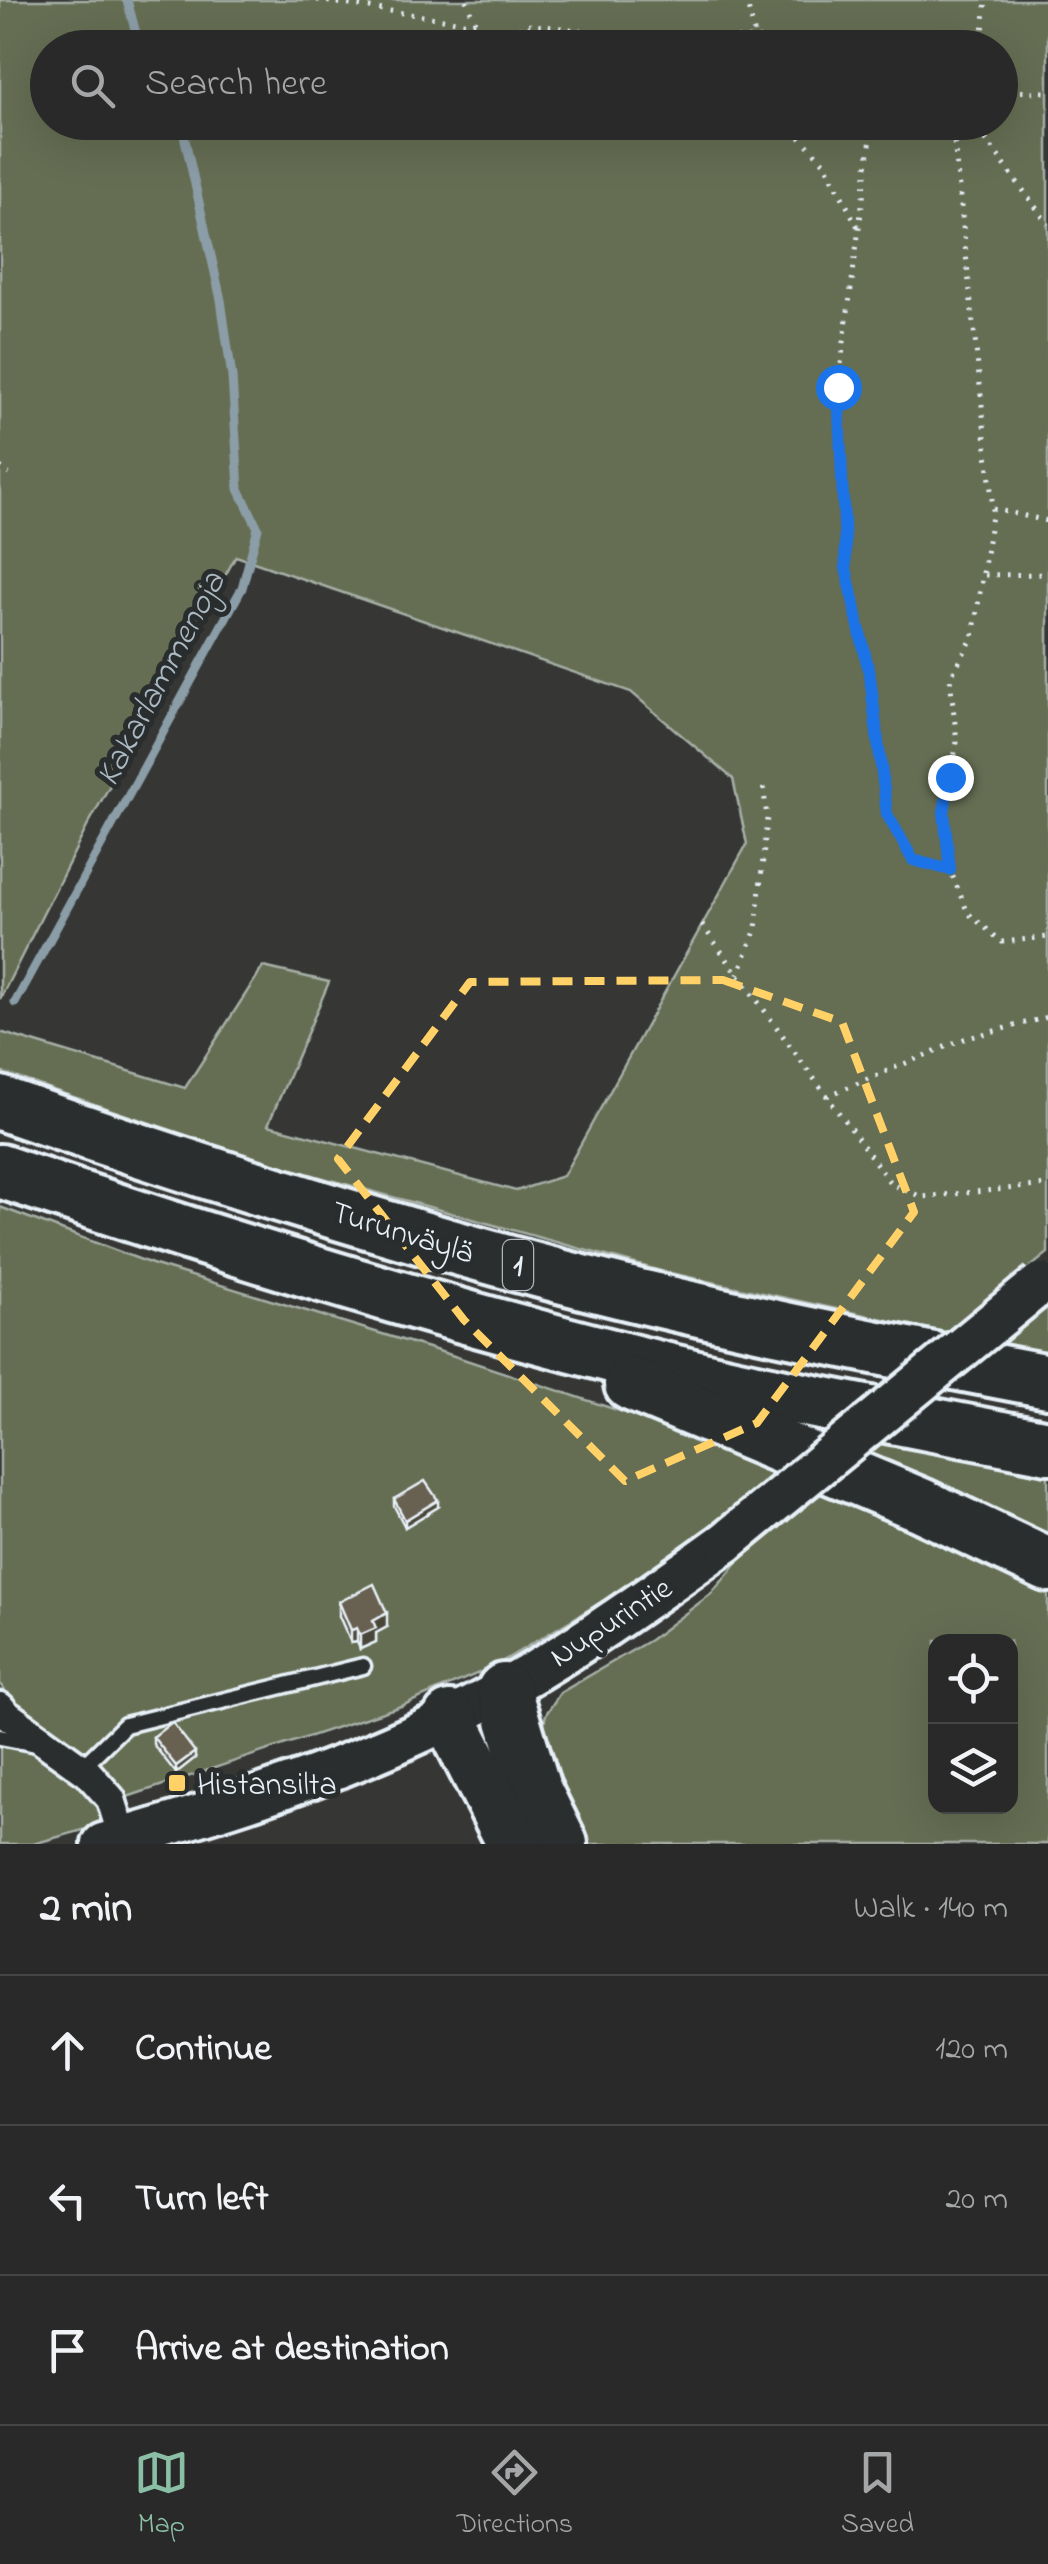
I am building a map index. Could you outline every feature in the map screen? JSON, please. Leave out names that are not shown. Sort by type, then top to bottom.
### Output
[{"type":"highway","name":"Turunväylä","points":[[0,1103],[170,1162],[529,1268],[813,1336],[1048,1381]]},
{"type":"highway","name":"Turunväylä","points":[[0,1171],[147,1221],[488,1322],[676,1371],[1048,1447]]},
{"type":"highway","points":[[488,1322],[738,1431],[921,1505],[1048,1565]]},
{"type":"highway","points":[[504,1690],[534,1789],[561,1844]]},
{"type":"highway","points":[[450,1718],[514,1844]]},
{"type":"main road","name":"Nupurintie","points":[[113,1841],[347,1764],[504,1690],[726,1542],[1044,1281]]},
{"type":"street","points":[[0,1706],[81,1768],[111,1799],[113,1841]]},
{"type":"lane","points":[[81,1768],[125,1726],[362,1666]]},
{"type":"lane","points":[[0,1737],[52,1747]]},
{"type":"path","points":[[316,0],[476,24]]},
{"type":"path","points":[[466,0],[482,30]]},
{"type":"path","points":[[746,0],[754,30]]},
{"type":"path","points":[[983,30],[986,0]]},
{"type":"path","points":[[516,30],[526,24],[582,30]]},
{"type":"path","points":[[1018,91],[1048,92]]},
{"type":"path","points":[[803,140],[824,162],[859,230]]},
{"type":"path","points":[[871,140],[838,387],[846,568],[870,677],[887,814],[913,860],[950,870]]},
{"type":"path","points":[[954,140],[993,509],[972,637],[950,678],[957,742],[944,812],[950,870],[968,914],[1002,942],[1048,938]]},
{"type":"path","points":[[986,140],[1048,224]]},
{"type":"path","points":[[0,467],[9,474]]},
{"type":"path","points":[[993,509],[1048,522]]},
{"type":"path","points":[[985,575],[1048,574]]},
{"type":"path","points":[[738,975],[756,929],[767,818],[763,783]]},
{"type":"path","points":[[702,926],[891,1184],[922,1197],[1048,1185]]},
{"type":"path","points":[[827,1096],[964,1039],[1048,1017]]},
{"type":"highlighted area","points":[[723,980],[842,1022],[914,1212],[757,1423],[625,1481],[464,1320],[338,1159],[470,982]]},
{"type":"green space","points":[[0,0],[1048,0],[1048,1253],[948,1333],[661,1271],[262,1161],[0,1072],[0,1032],[185,1088],[263,967],[329,982],[268,1125],[516,1191],[563,1176],[747,844],[733,779],[631,692],[236,556],[88,825],[0,999]]},
{"type":"green space","points":[[0,1207],[152,1264],[448,1354],[785,1466],[664,1564],[493,1667],[401,1706],[124,1798],[82,1751],[22,1714],[0,1684]]},
{"type":"green space","points":[[1048,1307],[1048,1351],[1001,1346]]},
{"type":"green space","points":[[764,1419],[1048,1476],[1048,1551]]},
{"type":"green space","points":[[833,1484],[1048,1581],[1048,1844],[576,1844],[540,1743],[546,1714],[560,1693],[650,1640],[711,1594],[741,1559]]},
{"type":"green space","points":[[0,1721],[86,1786],[102,1805],[101,1825],[33,1844],[0,1844]]},
{"type":"building","points":[[425,1481],[438,1500],[405,1520],[394,1499]]},
{"type":"building","points":[[374,1584],[387,1613],[373,1621],[376,1628],[360,1635],[357,1628],[351,1630],[339,1602]]},
{"type":"building","points":[[172,1722],[195,1752],[176,1766],[153,1737]]},
{"type":"waterway","name":"Kakarlammenoja","points":[[127,0],[135,30]]},
{"type":"waterway","name":"Kakarlammenoja","points":[[15,1003],[242,588],[258,528],[239,489],[232,377],[221,300],[185,140]]},
{"type":"place","name":"Histansilta","points":[[177,1783]]},
{"type":"route","points":[[838,387],[846,568],[870,677],[887,814],[913,860],[950,870],[944,812],[950,777]]}]
